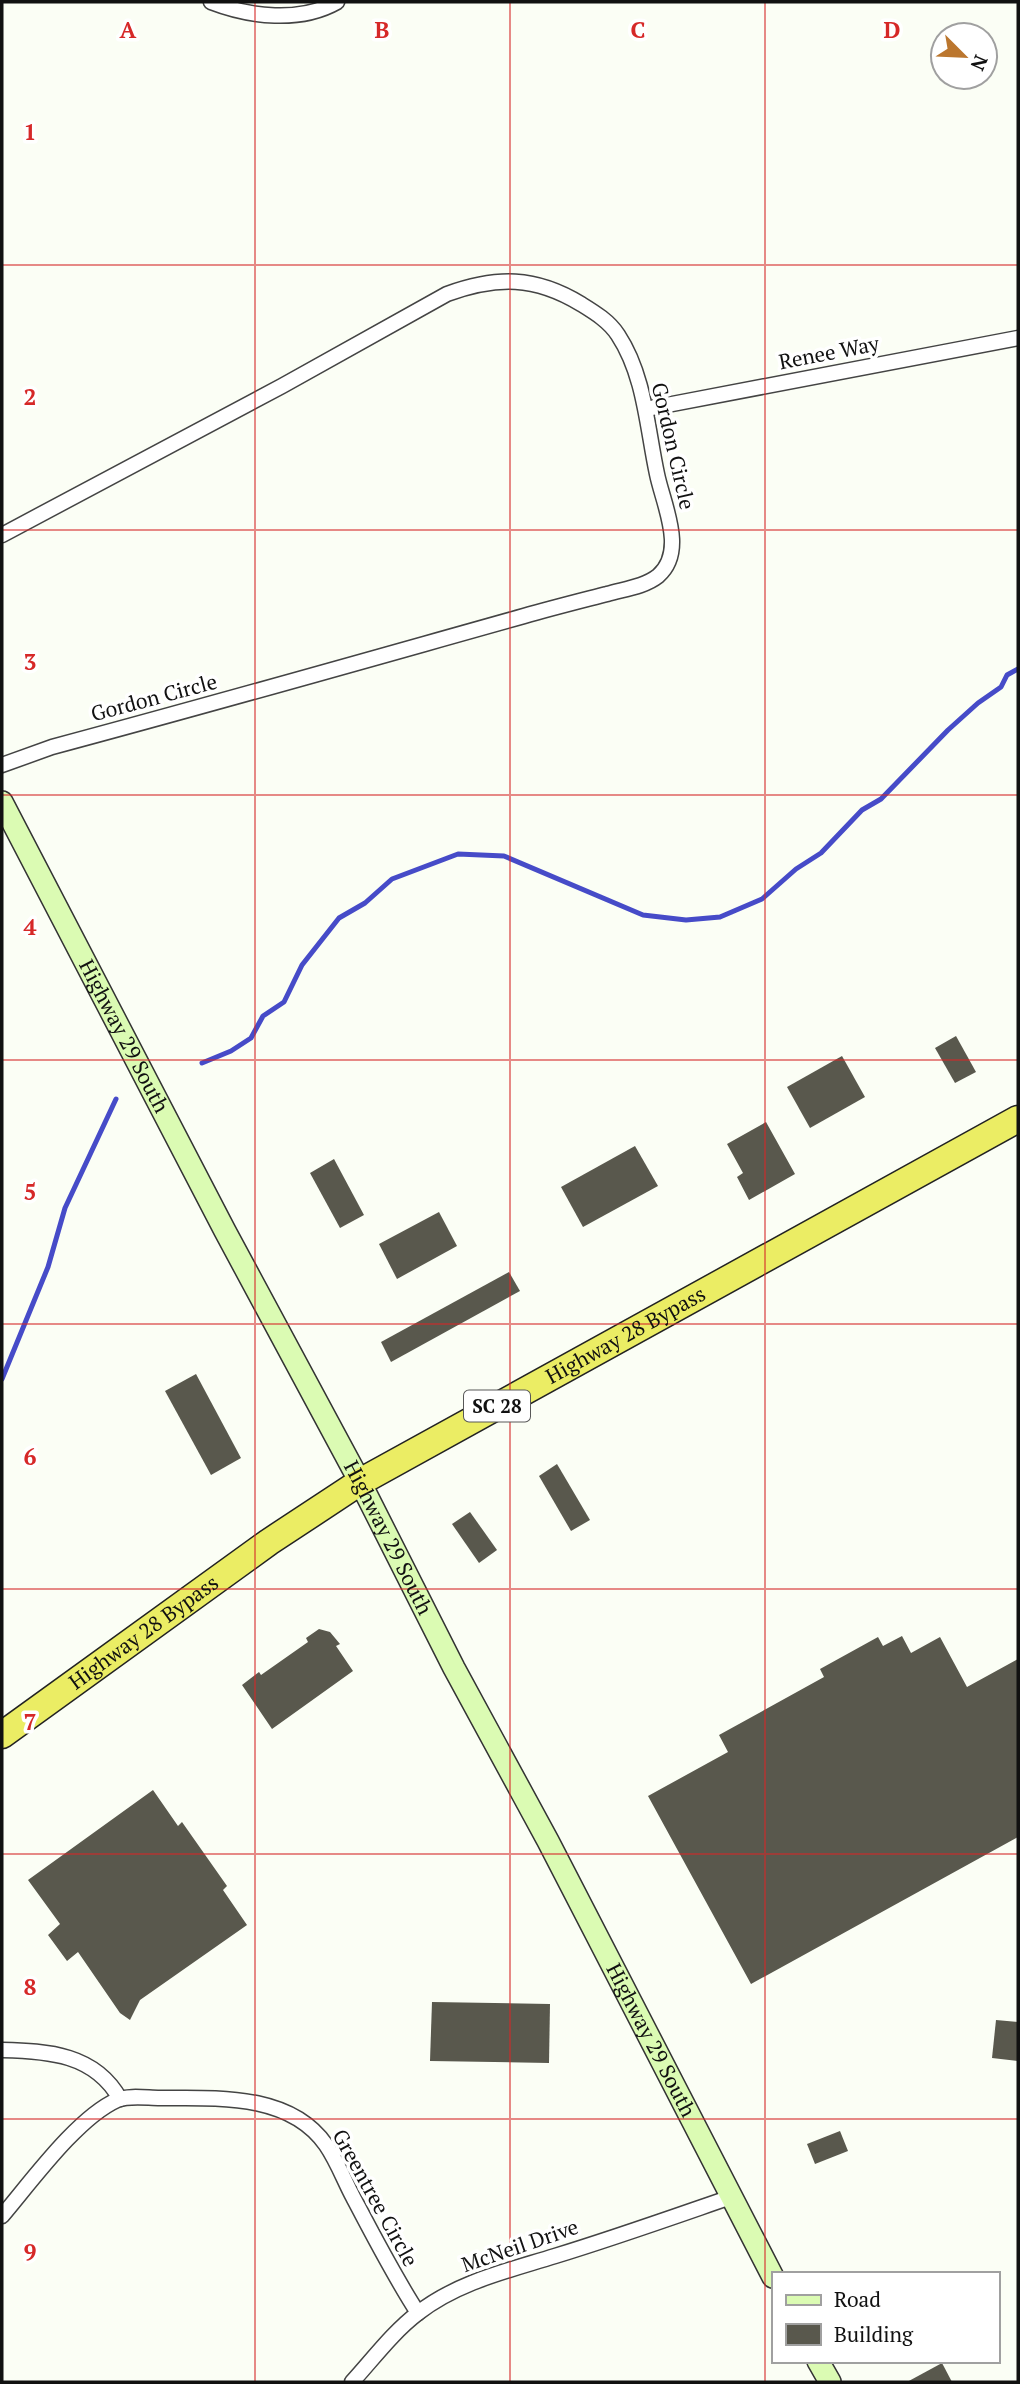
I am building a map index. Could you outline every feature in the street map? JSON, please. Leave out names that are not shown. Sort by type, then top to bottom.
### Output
[{"type":"highway","name":"Highway 28 Bypass","points":[[2,1735],[269,1542],[360,1482],[1018,1119]]},
{"type":"main road","name":"Highway 29 South","points":[[2,802],[225,1231],[360,1482],[454,1668],[548,1841],[772,2275]]},
{"type":"main road","points":[[819,2363],[830,2382]]},
{"type":"street","points":[[211,2],[226,8],[277,16],[311,13],[337,2]]},
{"type":"street","name":"Gordon Circle","points":[[2,535],[282,386],[447,294],[472,285],[511,281],[562,293],[596,314],[618,336],[628,355],[646,409],[656,473],[673,539],[671,554],[664,568],[647,584],[529,614],[52,747],[2,765]]},
{"type":"street","name":"Renee Way","points":[[646,409],[1018,338]]},
{"type":"street","points":[[2,2050],[56,2053],[80,2062],[112,2084],[120,2099],[98,2112],[75,2133],[2,2216]]},
{"type":"street","name":"Greentree Circle","points":[[120,2099],[193,2098],[256,2103],[284,2110],[307,2124],[326,2146],[396,2279],[418,2313]]},
{"type":"street","name":"McNeil Drive","points":[[352,2382],[418,2313],[450,2292],[495,2273],[555,2256],[731,2197]]},
{"type":"building","points":[[956,1036],[976,1072],[955,1083],[935,1048]]},
{"type":"building","points":[[842,1056],[865,1097],[810,1128],[787,1087]]},
{"type":"building","points":[[766,1122],[795,1174],[749,1200],[737,1177],[743,1173],[727,1144]]},
{"type":"building","points":[[635,1146],[658,1186],[583,1227],[561,1187]]},
{"type":"building","points":[[334,1159],[364,1215],[340,1228],[310,1173]]},
{"type":"building","points":[[439,1212],[457,1246],[397,1279],[379,1244]]},
{"type":"building","points":[[509,1272],[520,1291],[391,1362],[381,1342]]},
{"type":"building","points":[[196,1374],[241,1458],[211,1475],[165,1391]]},
{"type":"building","points":[[557,1464],[590,1520],[571,1531],[539,1476]]},
{"type":"building","points":[[470,1512],[497,1550],[479,1563],[452,1524]]},
{"type":"building","points":[[319,1629],[330,1632],[340,1644],[336,1646],[353,1671],[272,1729],[242,1685],[308,1642],[306,1638]]},
{"type":"building","points":[[902,1636],[911,1653],[940,1637],[967,1687],[1018,1659],[1018,1837],[751,1984],[648,1796],[728,1752],[719,1735],[824,1677],[820,1669],[878,1637],[883,1646]]},
{"type":"building","points":[[153,1790],[178,1826],[182,1822],[227,1886],[223,1890],[247,1925],[140,2000],[130,2020],[120,2013],[78,1952],[67,1961],[48,1935],[60,1924],[28,1880]]},
{"type":"building","points":[[432,2002],[550,2004],[549,2063],[430,2061]]},
{"type":"building","points":[[996,2020],[1018,2022],[1018,2061],[992,2058]]},
{"type":"building","points":[[840,2131],[848,2151],[815,2164],[807,2144]]},
{"type":"building","points":[[942,2363],[952,2382],[907,2382]]},
{"type":"waterway","points":[[202,1063],[231,1051],[251,1038],[263,1016],[284,1002],[302,965],[339,918],[365,903],[392,879],[458,854],[504,856],[643,915],[686,920],[720,917],[762,899],[796,869],[821,853],[862,810],[881,799],[948,730],[1001,687],[1007,675],[1018,669]]},
{"type":"waterway","points":[[2,1379],[48,1267],[65,1208],[116,1099]]}]
